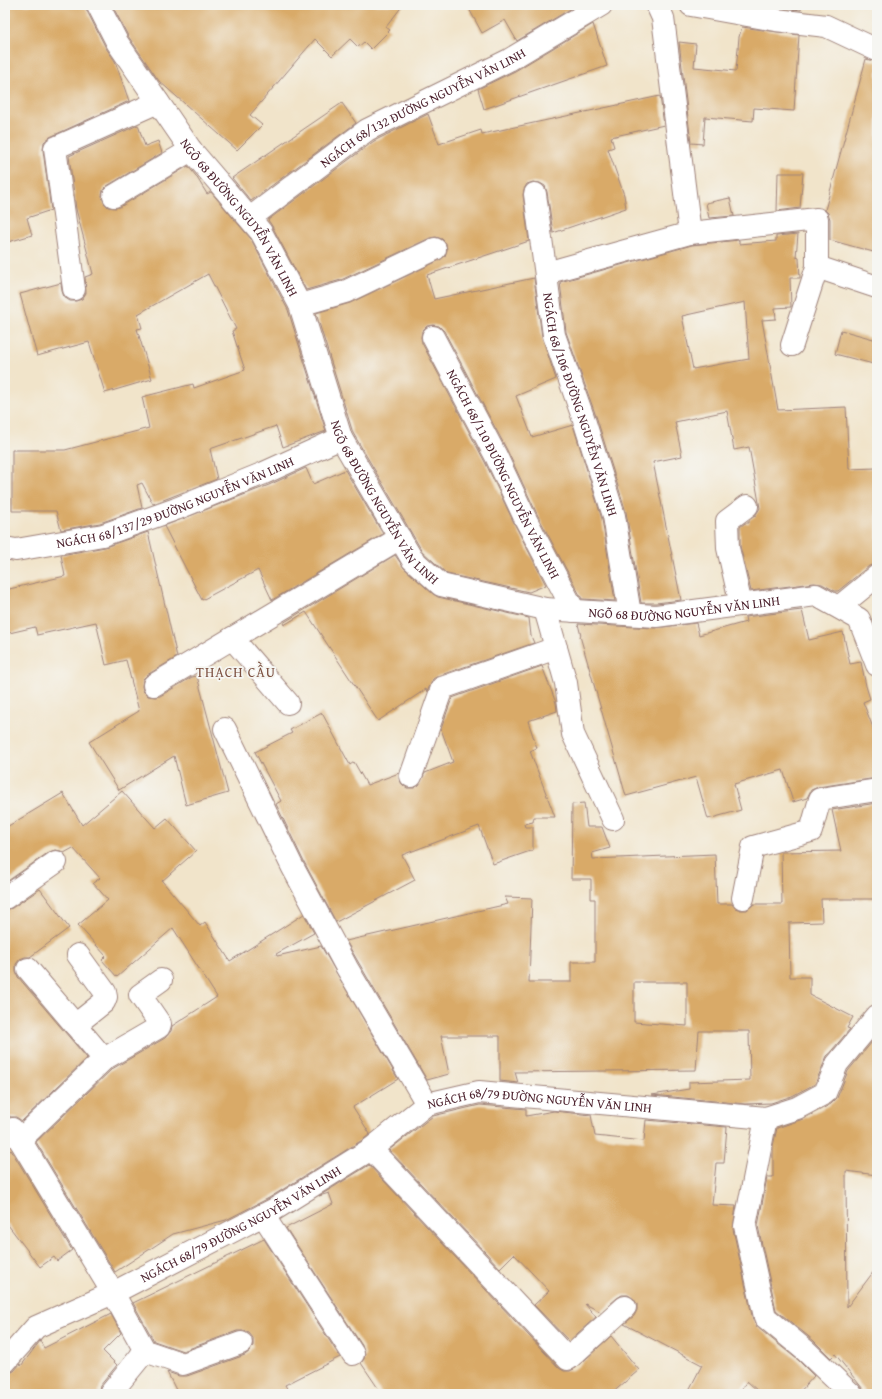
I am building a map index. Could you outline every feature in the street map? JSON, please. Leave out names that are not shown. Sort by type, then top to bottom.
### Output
[{"type":"street","name":"NGÕ 68 ĐƯỜNG NGUYỄN VĂN LINH","points":[[98,5],[117,42],[191,150],[261,232],[300,305],[341,438],[412,559],[441,585],[545,609],[656,616],[816,595],[860,619],[877,665]]},
{"type":"street","name":"NGÁCH 68/132 ĐƯỜNG NGUYỄN VĂN LINH","points":[[250,218],[368,130],[509,60],[601,5]]},
{"type":"street","points":[[658,5],[663,18],[690,233]]},
{"type":"street","points":[[691,5],[776,20],[826,26],[877,50]]},
{"type":"street","points":[[74,289],[55,148],[158,102]]},
{"type":"street","points":[[114,196],[191,150]]},
{"type":"street","name":"NGÁCH 68/106 ĐƯỜNG NGUYỄN VĂN LINH","points":[[535,194],[554,335],[585,423],[614,516],[630,614]]},
{"type":"street","points":[[546,273],[690,233],[817,219],[817,267],[792,345]]},
{"type":"street","points":[[300,305],[345,292],[435,249]]},
{"type":"street","points":[[817,267],[877,287]]},
{"type":"street","name":"NGÁCH 68/110 ĐƯỜNG NGUYỄN VĂN LINH","points":[[433,337],[496,456],[526,520],[574,611]]},
{"type":"street","name":"NGÁCH 68/137/29 ĐƯỜNG NGUYỄN VĂN LINH","points":[[5,548],[16,550],[103,535],[176,509],[264,473],[341,438]]},
{"type":"street","points":[[741,605],[728,548],[727,521],[747,506]]},
{"type":"street","points":[[154,685],[400,538]]},
{"type":"street","points":[[839,607],[877,576]]},
{"type":"street","points":[[545,609],[566,683],[573,734],[613,819]]},
{"type":"street","points":[[232,638],[288,703]]},
{"type":"street","points":[[411,776],[442,688],[556,648]]},
{"type":"street","points":[[225,729],[292,866],[347,968],[427,1104]]},
{"type":"street","points":[[743,898],[753,846],[811,831],[820,800],[877,790]]},
{"type":"street","points":[[5,898],[56,862]]},
{"type":"street","points":[[75,1025],[104,1002],[106,997],[105,992],[78,955]]},
{"type":"street","points":[[28,969],[104,1059]]},
{"type":"street","points":[[160,980],[140,995],[160,1024],[159,1027],[104,1059],[12,1137],[113,1293],[145,1351],[183,1364],[241,1343]]},
{"type":"street","name":"NGÁCH 68/79 ĐƯỜNG NGUYỄN VĂN LINH","points":[[5,1362],[36,1327],[113,1293],[275,1209],[370,1149],[427,1104],[480,1092],[766,1118],[797,1108],[824,1093],[837,1064],[877,1016]]},
{"type":"street","points":[[766,1118],[745,1226],[765,1317],[806,1351],[851,1394]]},
{"type":"street","points":[[370,1149],[568,1360],[625,1307]]},
{"type":"street","points":[[263,1215],[353,1354]]},
{"type":"street","points":[[110,1394],[145,1351]]},
{"type":"building","points":[[5,5],[86,5],[87,11],[106,48],[115,61],[129,101],[50,137],[44,142],[43,150],[51,210],[27,218],[32,235],[5,243]]},
{"type":"building","points":[[112,5],[403,5],[386,27],[390,30],[371,49],[364,42],[358,47],[350,39],[332,56],[315,39],[250,115],[262,125],[237,150],[159,81],[128,36]]},
{"type":"building","points":[[467,5],[577,5],[517,41],[505,20],[482,33]]},
{"type":"building","points":[[763,5],[802,5],[801,10]]},
{"type":"building","points":[[593,24],[607,66],[484,109],[478,89],[515,71]]},
{"type":"building","points":[[742,27],[799,35],[794,111],[754,108],[753,121],[705,117],[703,144],[691,143],[679,42],[696,44],[694,67],[736,71],[739,37]]},
{"type":"building","points":[[866,59],[877,62],[877,253],[830,240],[830,219],[825,210]]},
{"type":"building","points":[[660,96],[664,125],[611,137],[614,147],[608,149],[624,195],[626,208],[553,233],[545,186],[540,183],[533,182],[527,184],[523,195],[529,241],[427,275],[434,299],[534,278],[542,337],[556,379],[516,396],[532,437],[573,425],[602,519],[615,601],[582,599],[537,514],[507,450],[444,331],[439,326],[433,325],[427,326],[422,331],[422,343],[485,462],[546,585],[529,592],[447,574],[422,551],[353,433],[316,313],[350,303],[440,260],[445,256],[447,250],[446,243],[442,239],[436,237],[430,238],[341,280],[306,290],[268,220],[374,141],[428,114],[439,144],[481,130],[482,134]]},
{"type":"building","points":[[342,103],[356,123],[251,201],[232,178]]},
{"type":"building","points":[[138,125],[145,146],[158,141],[162,153],[107,186],[103,190],[102,196],[104,203],[108,207],[120,207],[188,166],[207,194],[211,192],[251,239],[288,310],[326,431],[283,447],[276,426],[210,449],[217,479],[153,504],[142,483],[137,485],[142,508],[100,523],[61,530],[56,511],[12,511],[12,450],[65,450],[149,428],[142,397],[193,384],[194,388],[245,370],[232,331],[236,329],[208,274],[138,314],[142,328],[137,329],[152,379],[105,393],[89,342],[37,356],[20,294],[61,283],[64,297],[70,301],[76,301],[82,299],[86,293],[85,277],[93,274],[76,209],[69,156]]},
{"type":"building","points":[[778,173],[803,173],[800,208],[777,211]]},
{"type":"building","points":[[730,198],[734,216],[709,218],[706,203]]},
{"type":"building","points":[[798,234],[796,257],[799,258],[800,278],[790,278],[791,307],[775,308],[776,319],[762,320],[778,410],[846,407],[849,469],[876,468],[877,564],[869,566],[838,591],[835,591],[822,584],[814,583],[751,591],[740,546],[740,527],[745,523],[749,523],[749,520],[755,516],[760,508],[749,447],[734,450],[727,411],[675,422],[682,456],[653,462],[681,600],[641,603],[626,512],[597,419],[566,332],[560,282],[692,245],[739,240],[739,244],[776,241],[776,236]],"holes":[[[745,302],[749,359],[693,369],[682,316]]]},
{"type":"building","points":[[841,330],[877,340],[877,365],[835,354]]},
{"type":"building","points":[[306,468],[313,484],[345,470],[383,534],[272,600],[258,570],[202,600],[164,526],[269,485]]},
{"type":"building","points":[[148,532],[177,657],[143,679],[143,691],[148,696],[160,696],[192,677],[197,676],[228,793],[186,805],[174,756],[119,790],[89,742],[139,711],[126,660],[106,665],[96,622],[37,635],[35,627],[5,634],[5,590],[65,576],[61,555],[105,547]]},
{"type":"building","points":[[395,555],[404,568],[438,597],[529,618],[531,636],[534,643],[438,676],[433,679],[427,692],[426,689],[378,721],[306,612],[284,625],[283,623]]},
{"type":"building","points":[[802,610],[809,640],[843,632],[850,664],[861,662],[870,699],[863,702],[877,738],[877,778],[818,787],[811,790],[807,798],[793,802],[783,770],[734,784],[741,810],[708,819],[696,777],[626,796],[580,636],[578,624],[655,628],[696,623],[699,635],[746,622],[745,617]]},
{"type":"building","points":[[542,666],[556,703],[557,711],[528,721],[537,748],[530,751],[555,817],[534,817],[533,822],[524,824],[525,827],[533,827],[533,850],[493,864],[479,826],[402,855],[415,880],[336,922],[303,860],[276,804],[281,801],[255,752],[292,733],[290,730],[322,713],[350,765],[354,762],[367,785],[399,773],[399,779],[402,784],[407,788],[414,788],[419,785],[425,773],[453,762],[441,729],[452,698]]},
{"type":"building","points":[[122,791],[155,828],[167,818],[196,851],[162,881],[200,926],[205,922],[230,961],[304,914],[314,933],[276,954],[277,956],[321,946],[398,1079],[353,1107],[370,1134],[364,1139],[269,1198],[226,1220],[173,1234],[115,1272],[36,1142],[112,1069],[165,1038],[171,1031],[172,1026],[217,997],[173,928],[117,977],[102,960],[106,956],[78,925],[108,900],[93,883],[100,878],[73,848],[64,853],[55,850],[49,852],[5,883],[5,828],[63,793],[82,825]]},
{"type":"building","points":[[584,803],[587,827],[602,827],[610,848],[592,853],[593,859],[715,854],[717,904],[732,904],[735,908],[747,910],[754,904],[782,904],[781,852],[841,851],[832,810],[877,803],[877,899],[821,899],[822,922],[789,923],[790,977],[810,977],[810,995],[853,1017],[847,1028],[850,1029],[827,1056],[815,1084],[792,1096],[771,1103],[745,1104],[652,1095],[689,1089],[689,1082],[750,1080],[749,1031],[699,1031],[696,1070],[515,1072],[518,1083],[500,1081],[500,1036],[441,1036],[449,1074],[427,1080],[346,941],[508,904],[505,897],[532,898],[529,982],[571,982],[571,962],[595,962],[595,899],[591,899],[591,879],[571,879],[572,804]],"holes":[[[634,982],[687,982],[687,1026],[634,1022]]]},
{"type":"building","points":[[40,889],[69,928],[30,957],[20,959],[16,964],[16,972],[18,977],[87,1058],[22,1121],[16,1117],[10,1117],[5,1110],[5,910],[12,908]]},
{"type":"building","points":[[877,1036],[877,1175],[846,1171],[847,1307],[877,1267],[877,1394],[867,1394],[835,1354],[831,1358],[814,1341],[776,1310],[758,1226],[767,1177],[773,1177],[773,1146],[777,1128],[803,1119],[831,1104],[837,1098],[848,1071]]},
{"type":"building","points":[[480,1105],[526,1109],[526,1116],[554,1111],[591,1115],[595,1136],[644,1141],[646,1120],[727,1127],[724,1163],[716,1163],[712,1205],[736,1206],[733,1229],[753,1320],[757,1327],[798,1360],[814,1376],[798,1394],[761,1394],[747,1381],[738,1394],[687,1394],[702,1365],[624,1324],[634,1316],[637,1310],[637,1304],[634,1299],[628,1295],[622,1295],[617,1298],[601,1312],[585,1304],[596,1317],[569,1341],[534,1305],[549,1291],[514,1254],[500,1268],[389,1150],[433,1116]]},
{"type":"building","points":[[11,1150],[72,1250],[57,1261],[54,1257],[40,1267],[5,1221],[5,1155]]},
{"type":"building","points":[[369,1165],[559,1368],[564,1371],[570,1371],[576,1368],[611,1336],[639,1370],[611,1394],[382,1394],[361,1363],[365,1354],[363,1347],[286,1228],[333,1204],[329,1193],[319,1196]]},
{"type":"building","points":[[264,1239],[340,1357],[285,1385],[290,1394],[178,1394],[167,1372],[179,1376],[187,1376],[245,1355],[253,1346],[253,1338],[249,1333],[237,1331],[183,1351],[154,1341],[133,1303]]},
{"type":"building","points":[[111,1314],[121,1333],[103,1351],[117,1365],[100,1386],[98,1394],[5,1394],[5,1375],[14,1371],[20,1364],[21,1366],[40,1341],[44,1348]]},
{"type":"district","name":"THẠCH CẦU","points":[[236,672]]}]
